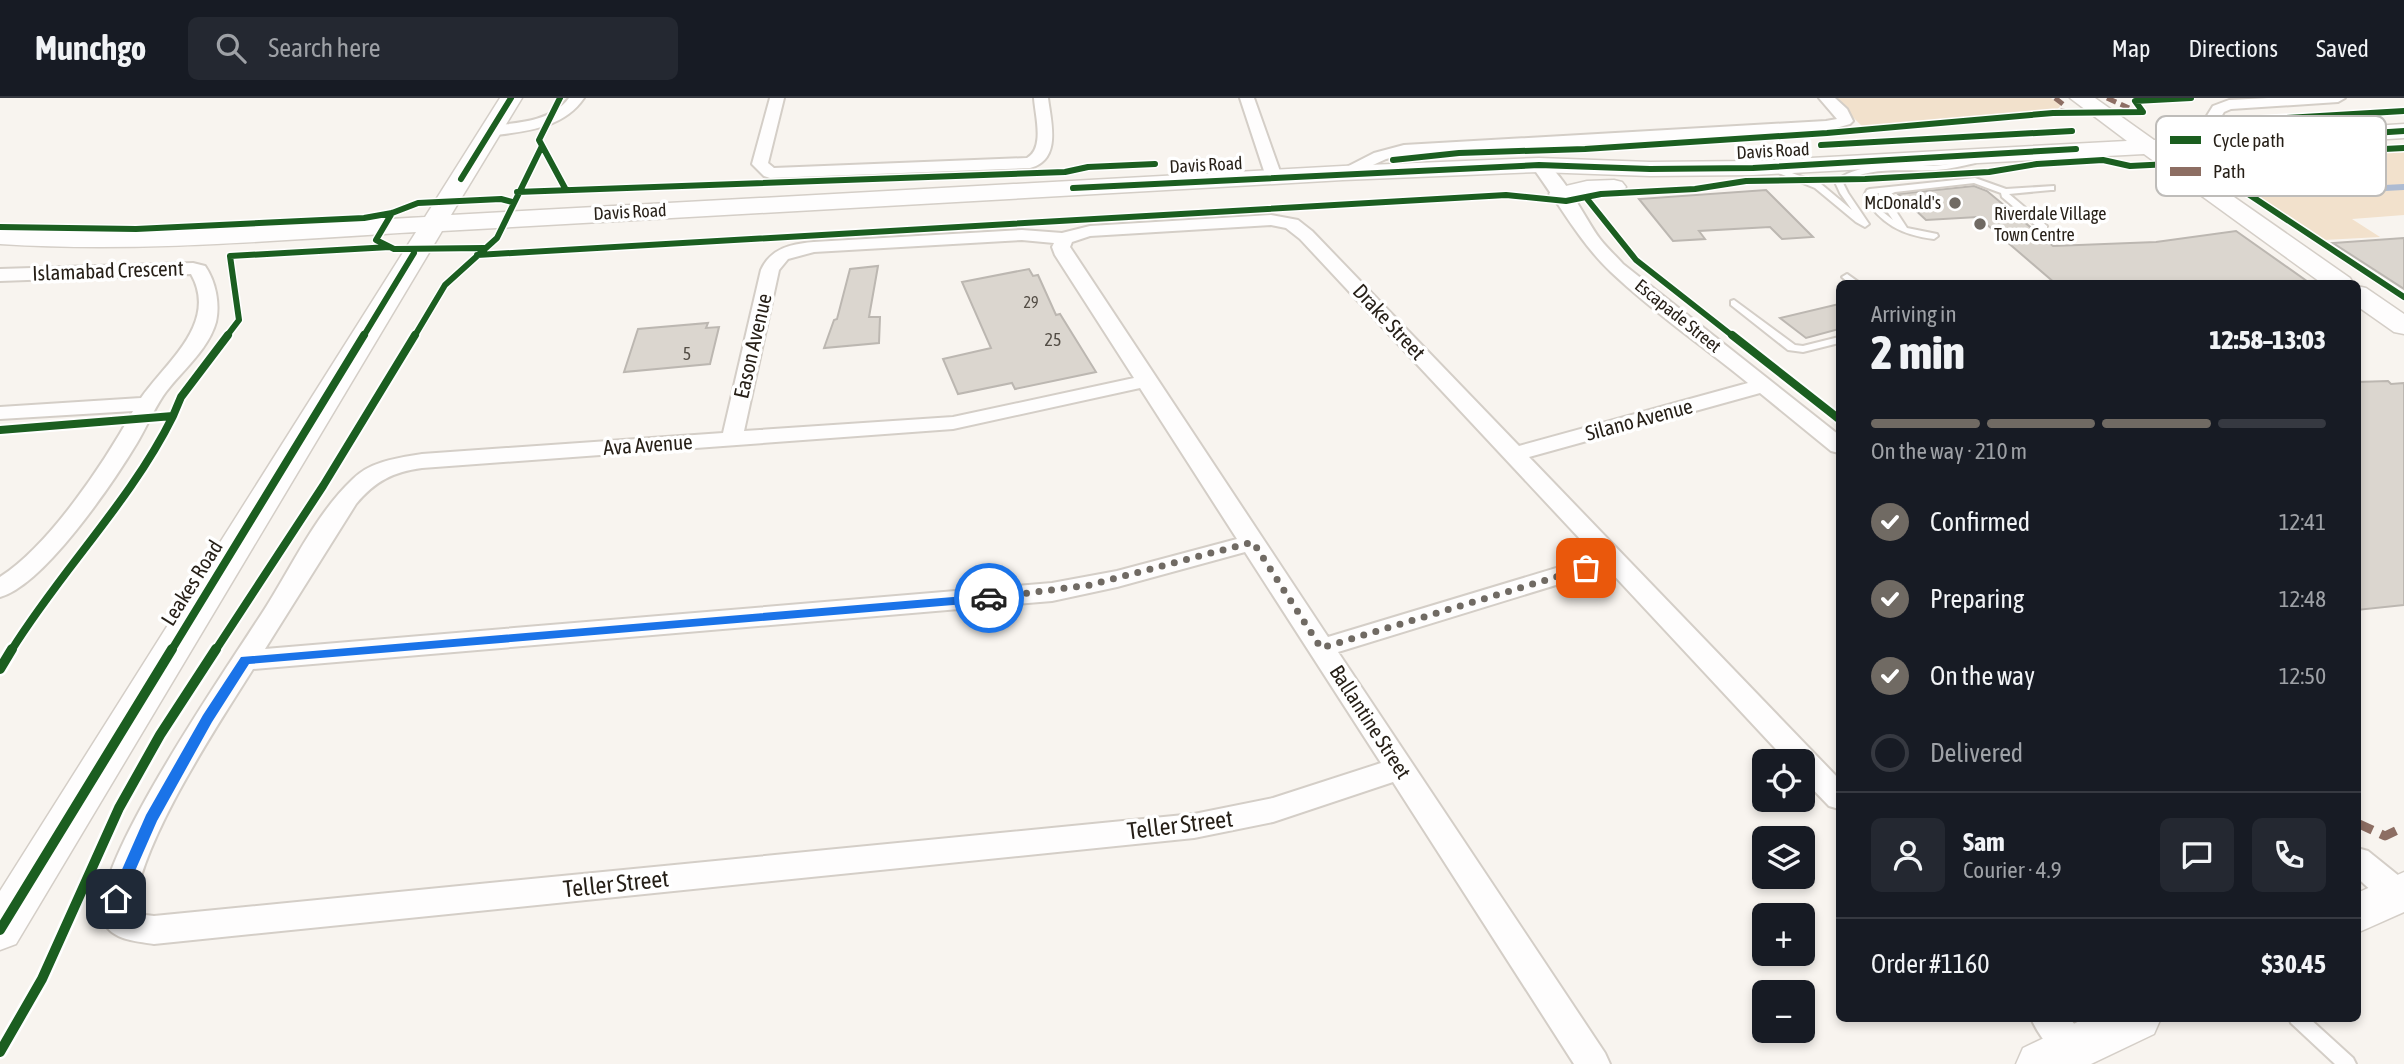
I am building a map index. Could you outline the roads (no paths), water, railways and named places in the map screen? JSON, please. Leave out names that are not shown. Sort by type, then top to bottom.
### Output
[{"type":"main road","name":"Leakes Road","points":[[7,907],[511,98]]},
{"type":"main road","points":[[2081,98],[2156,153]]},
{"type":"main road","name":"Davis Road","points":[[2316,116],[2404,111]]},
{"type":"main road","name":"Davis Road","points":[[1539,165],[1568,158],[2156,126]]},
{"type":"main road","name":"Davis Road","points":[[2386,132],[2404,131]]},
{"type":"main road","name":"Davis Road","points":[[0,236],[57,240],[177,238],[1343,173],[1539,165],[1614,169],[1761,168],[2156,145]]},
{"type":"main road","points":[[1561,194],[1587,188],[1692,181],[1761,168]]},
{"type":"main road","points":[[2214,196],[2335,280]]},
{"type":"main road","points":[[2361,297],[2404,326]]},
{"type":"main road","points":[[2361,912],[2402,893]]},
{"type":"main road","points":[[2053,1044],[2124,1022]]},
{"type":"street","points":[[490,131],[551,117],[571,107],[577,98]]},
{"type":"street","points":[[777,98],[760,158],[761,168],[770,173],[797,174],[1004,167],[1035,161],[1043,156],[1045,150],[1041,98]]},
{"type":"street","points":[[1247,98],[1274,177]]},
{"type":"street","name":"Davis Road","points":[[1343,173],[1380,156],[1404,150],[1826,126],[1845,121],[1842,112],[1826,98]]},
{"type":"street","name":"Davis Road","points":[[2214,116],[2218,109],[2229,105],[2338,98]]},
{"type":"street","name":"Escapade Street","points":[[1539,165],[1584,231],[1610,261],[1836,444]]},
{"type":"street","name":"Drake Street","points":[[781,256],[796,249],[814,247],[997,236],[1031,235],[1065,239],[1090,230],[1271,220],[1292,224],[1306,235],[1836,795]]},
{"type":"street","name":"Ballantine Street","points":[[1065,239],[1061,247],[1064,255],[1593,1064]]},
{"type":"street","name":"Eason Avenue","points":[[732,439],[770,270],[772,263],[781,256]]},
{"type":"street","name":"Islamabad Crescent","points":[[0,275],[199,270],[204,278],[206,325],[148,404],[116,459],[36,562],[16,580],[0,589]]},
{"type":"street","name":"Ava Avenue","points":[[245,660],[359,484],[381,471],[414,462],[953,423],[1146,381]]},
{"type":"street","name":"Silano Avenue","points":[[1514,454],[1764,386]]},
{"type":"street","points":[[0,414],[148,404]]},
{"type":"street","points":[[245,660],[1052,592],[1117,579],[1253,542]]},
{"type":"street","points":[[1321,648],[1613,559]]},
{"type":"street","name":"Teller Street","points":[[245,660],[171,783],[134,854],[116,899],[115,909],[118,916],[129,926],[154,930],[1194,826],[1273,810],[1399,768]]},
{"type":"street","points":[[2361,863],[2402,893]]},
{"type":"lane","points":[[1761,168],[1818,186],[1865,224],[1860,211],[1841,191],[1839,182],[1844,176],[1945,167],[2007,153]]},
{"type":"lane","points":[[1934,236],[1905,232],[1881,195],[1894,189],[1975,180],[2005,192],[2051,188]]},
{"type":"lane","points":[[2005,192],[2005,195],[2044,228]]},
{"type":"lane","points":[[1847,277],[1851,280]]},
{"type":"lane","points":[[1734,303],[1792,348],[1803,349],[1836,341]]},
{"type":"lane","points":[[2301,1022],[2347,1064]]},
{"type":"waterway","points":[[2386,188],[2404,187]]},
{"type":"place","name":"McDonald's","points":[[1955,203]]},
{"type":"place","name":"Riverdale Village Town Centre","points":[[1980,224]]}]
